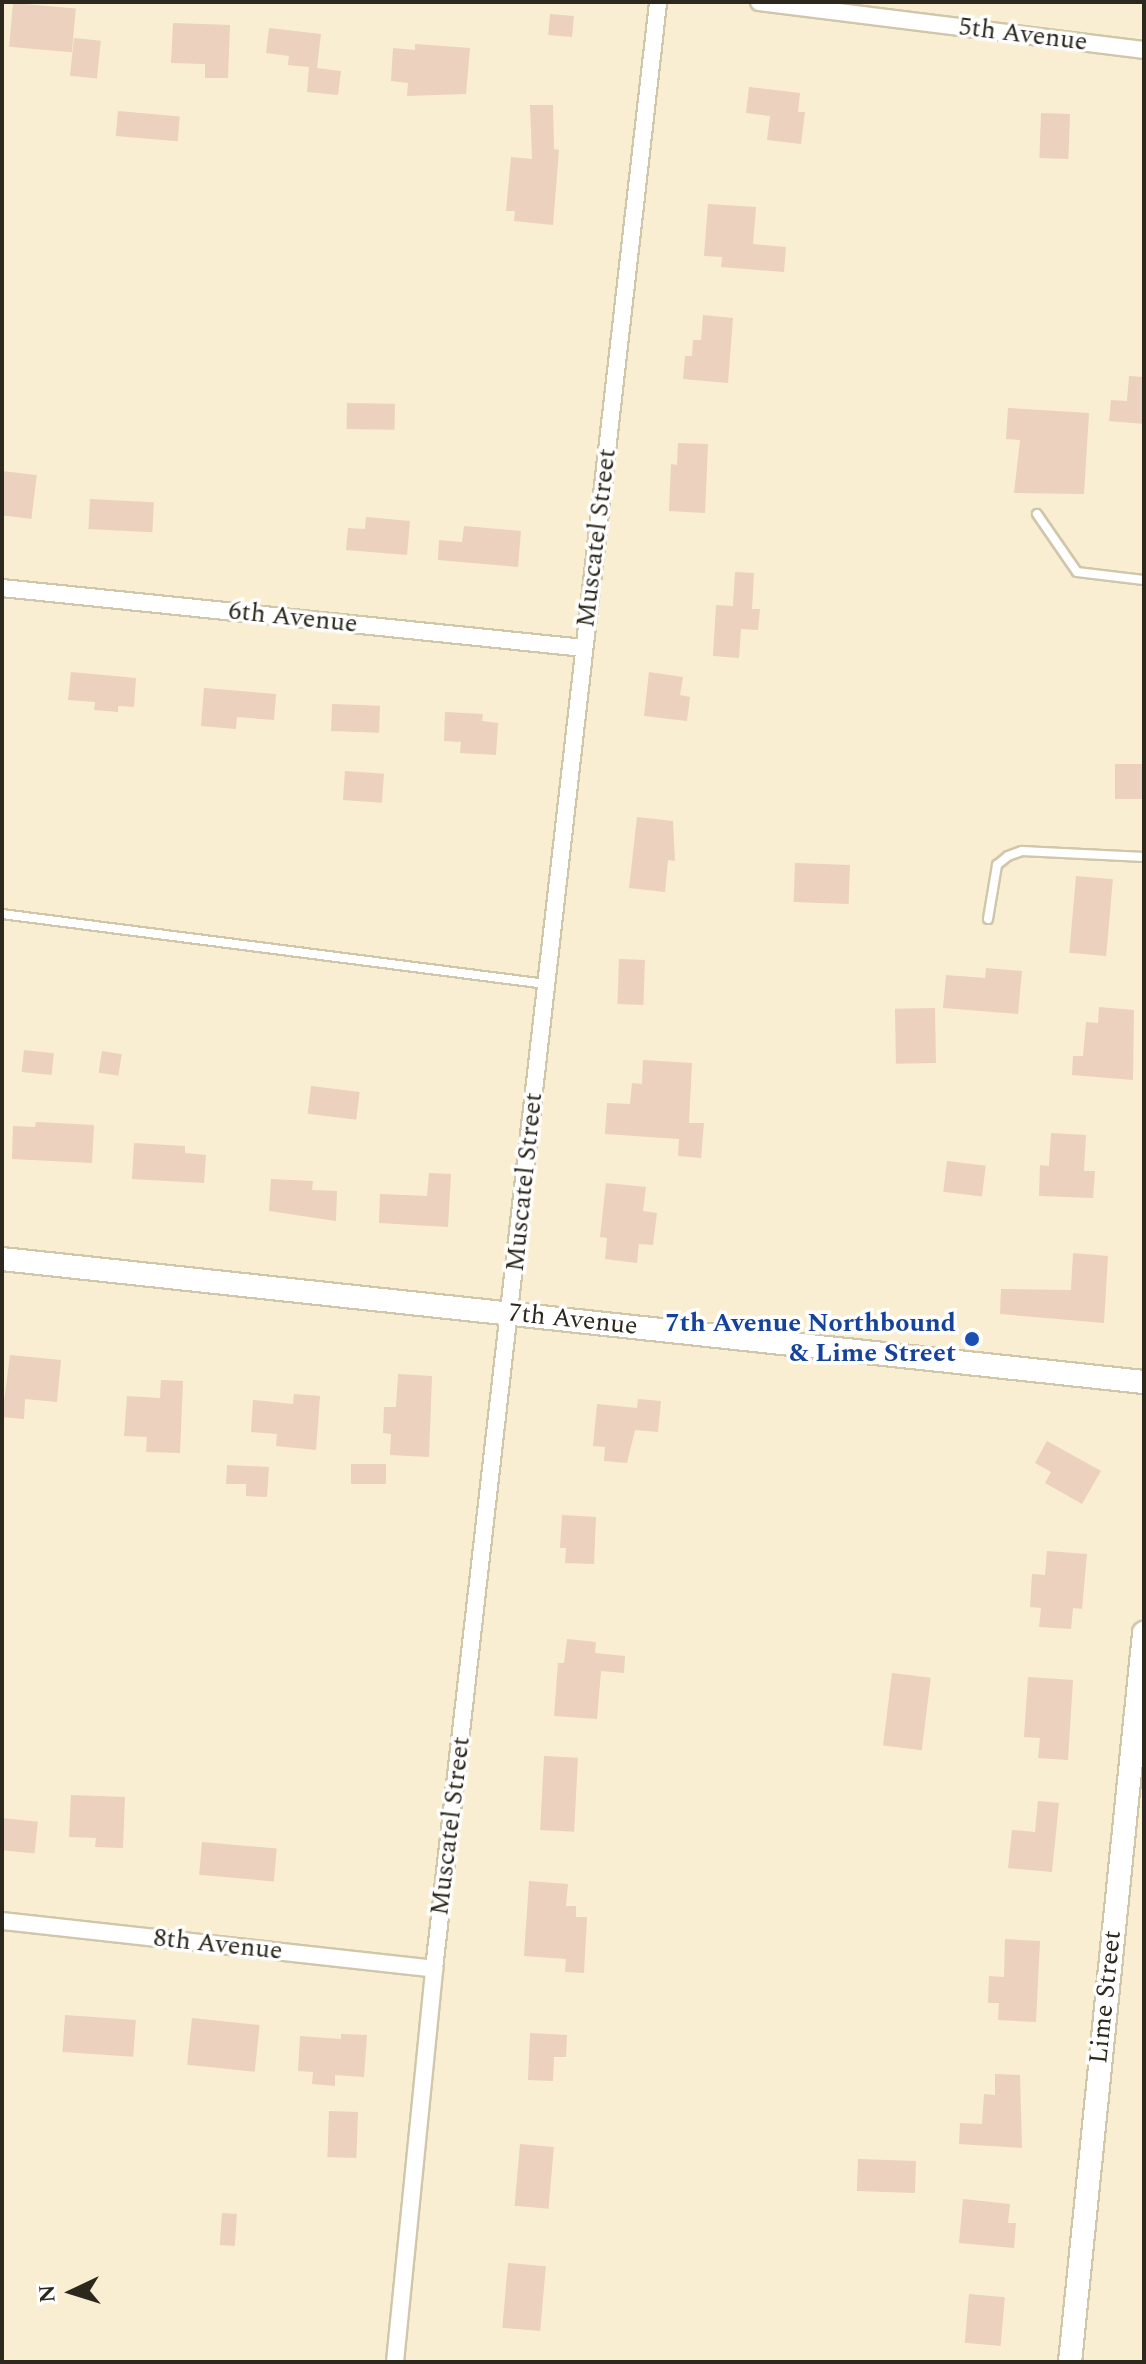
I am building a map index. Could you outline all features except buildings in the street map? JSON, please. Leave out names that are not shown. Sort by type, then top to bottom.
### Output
[{"type":"street","name":"Muscatel Street","points":[[395,2362],[434,1969],[658,2]]},
{"type":"street","name":"5th Avenue","points":[[759,2],[1144,50]]},
{"type":"street","name":"6th Avenue","points":[[2,588],[584,648]]},
{"type":"street","name":"7th Avenue","points":[[2,1259],[1144,1382]]},
{"type":"street","name":"Lime Street","points":[[1070,2362],[1144,1633]]},
{"type":"street","name":"8th Avenue","points":[[2,1921],[434,1969]]},
{"type":"lane","points":[[1037,514],[1077,572],[1144,580]]},
{"type":"lane","points":[[988,919],[997,865],[1008,856],[1022,851],[1144,857]]},
{"type":"lane","points":[[2,914],[547,984]]},
{"type":"place","name":"7th Avenue Northbound & Lime Street","points":[[972,1339]]}]
